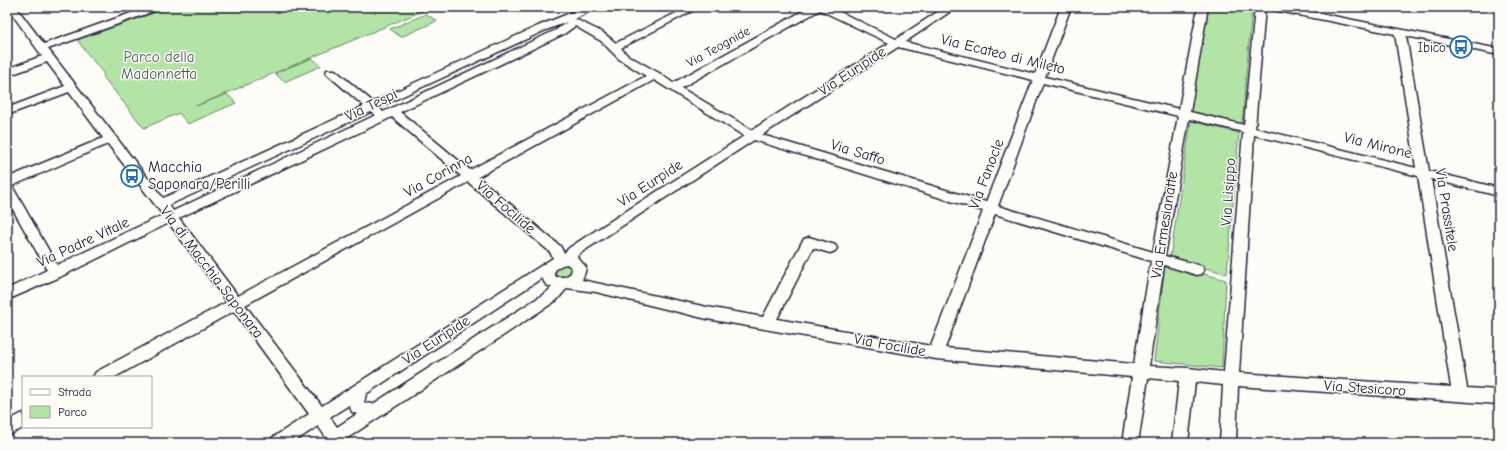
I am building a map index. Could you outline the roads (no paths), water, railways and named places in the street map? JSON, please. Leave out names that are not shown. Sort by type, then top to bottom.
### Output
[{"type":"street","name":"Via di Macchia Saponara","points":[[11,7],[110,139],[172,218],[338,440]]},
{"type":"street","points":[[42,48],[157,7]]},
{"type":"street","name":"Via Tespi","points":[[172,218],[392,111],[560,32],[571,21],[593,7]]},
{"type":"street","points":[[616,46],[695,7]]},
{"type":"street","name":"Via Teognide","points":[[674,87],[817,7]]},
{"type":"street","name":"Via Ecateo di Mileto","points":[[822,7],[896,43],[1249,130]]},
{"type":"street","name":"Via Euripide","points":[[753,136],[952,7]]},
{"type":"street","name":"Via Fanocle","points":[[936,353],[1066,7]]},
{"type":"street","name":"Via Ermesianatte","points":[[1130,443],[1158,258],[1203,7]]},
{"type":"street","name":"Via Lisippo","points":[[1230,379],[1260,7]]},
{"type":"street","points":[[1273,7],[1499,52]]},
{"type":"street","name":"Via Tespi","points":[[161,204],[542,28],[571,21]]},
{"type":"street","name":"Via Saffo","points":[[571,21],[606,38],[616,46],[623,57],[655,75],[753,136],[990,209],[1197,270]]},
{"type":"street","name":"Via Prassitele","points":[[1400,32],[1460,394]]},
{"type":"street","points":[[7,73],[49,57]]},
{"type":"street","points":[[331,72],[372,107],[392,111],[393,97]]},
{"type":"street","name":"Via Corinna","points":[[103,376],[655,75]]},
{"type":"street","points":[[7,112],[72,87]]},
{"type":"street","name":"Via Focilide","points":[[392,111],[555,249],[560,261]]},
{"type":"street","name":"Via Mirone","points":[[1249,130],[1499,192]]},
{"type":"street","name":"Via Eurpide","points":[[560,261],[584,244],[753,136]]},
{"type":"street","points":[[7,183],[110,139]]},
{"type":"street","points":[[7,188],[55,273]]},
{"type":"street","points":[[194,189],[190,195],[191,197],[196,200],[205,201]]},
{"type":"street","name":"Via Padre Vitale","points":[[7,295],[172,218]]},
{"type":"street","points":[[767,324],[809,242],[830,248]]},
{"type":"street","points":[[579,271],[574,279],[565,283],[555,283],[548,278],[547,271],[560,261],[577,264],[579,271],[596,288]]},
{"type":"street","name":"Via Euripide","points":[[278,443],[560,261]]},
{"type":"street","name":"Via Euripide","points":[[338,440],[374,411],[552,296],[565,283]]},
{"type":"street","name":"Via Focilide","points":[[565,283],[596,288],[707,313],[936,353],[1188,374]]},
{"type":"street","points":[[1180,443],[1188,374]]},
{"type":"street","name":"Via Stesicoro","points":[[1188,374],[1230,379],[1499,397]]},
{"type":"street","points":[[1228,443],[1230,379]]},
{"type":"street","points":[[359,390],[356,401],[358,407],[364,410],[374,411]]},
{"type":"street","points":[[7,428],[22,420]]},
{"type":"place","name":"Ibico","points":[[1461,47]]},
{"type":"place","name":"Macchia Saponara/Perilli","points":[[132,176]]},
{"type":"park label","name":"Parco della Madonnetta","points":[[159,66]]}]
